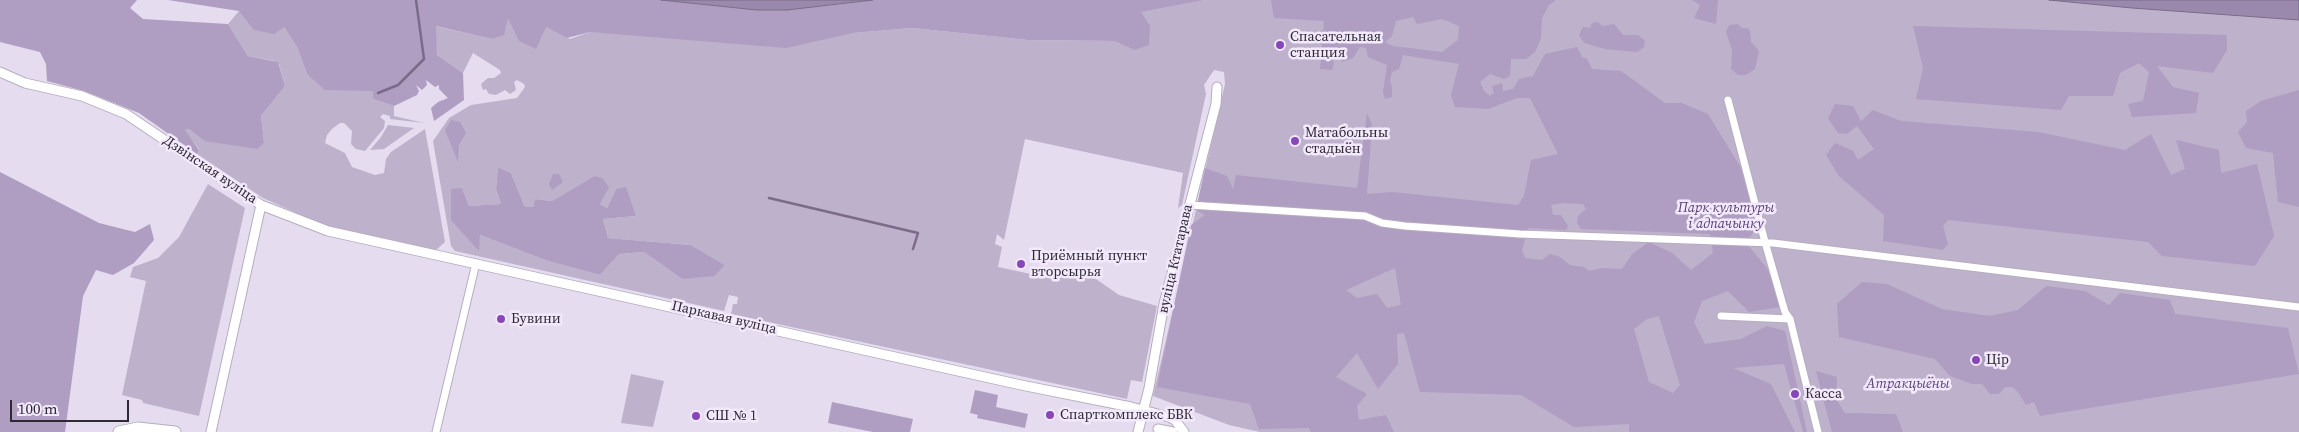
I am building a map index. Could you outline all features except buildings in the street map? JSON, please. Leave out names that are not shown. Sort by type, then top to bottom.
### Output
[{"type":"street","name":"Дзвінская вуліца","points":[[0,72],[25,83],[82,96],[131,116],[261,205],[211,432]]},
{"type":"street","name":"вуліца Ктатарава","points":[[1138,432],[1164,304],[1216,104],[1217,87]]},
{"type":"street","points":[[1728,100],[1765,242],[1785,312],[1790,319],[1818,432]]},
{"type":"street","name":"Паркавая вуліца","points":[[261,205],[328,231],[1143,410],[1175,420],[1184,432]]},
{"type":"street","points":[[1189,205],[1365,216],[1382,223],[1405,226],[1520,234],[1765,242],[2299,308]]},
{"type":"street","points":[[436,432],[476,263]]},
{"type":"street","points":[[1721,316],[1790,319]]},
{"type":"street","points":[[119,432],[138,428],[174,432]]},
{"type":"street","points":[[1158,429],[1173,432]]},
{"type":"green space","points":[[0,0],[137,0],[130,8],[143,19],[228,24],[248,56],[278,62],[285,86],[261,116],[264,142],[258,149],[204,141],[189,129],[185,130],[199,150],[197,154],[139,113],[84,91],[47,81],[46,64],[40,52],[0,42]]},
{"type":"green space","points":[[168,0],[661,0],[757,10],[824,6],[873,0],[1206,0],[1141,12],[1150,26],[1149,45],[1134,50],[1114,41],[1028,40],[912,28],[853,33],[786,48],[590,32],[567,38],[546,27],[536,49],[519,41],[508,18],[504,35],[492,39],[436,26],[437,55],[463,73],[464,100],[434,121],[431,108],[438,102],[448,98],[439,89],[439,85],[435,87],[426,80],[427,85],[422,90],[416,85],[419,91],[417,95],[394,106],[373,99],[373,91],[325,90],[307,74],[297,47],[284,27],[274,34],[254,30],[239,11]]},
{"type":"green space","name":"Парк культуры і адпачынку","points":[[1206,0],[2049,0],[2299,20],[2299,432],[1260,432],[1229,425],[1153,396],[1225,84],[1224,72],[1214,70],[1204,85],[1206,94],[1182,205],[1178,208],[1183,173],[1025,139],[1004,240],[997,234],[995,244],[1002,247],[998,267],[1040,276],[1043,268],[1096,279],[1119,295],[1157,306],[1142,382],[1131,380],[1127,399],[731,314],[733,304],[737,304],[738,297],[729,295],[724,311],[455,251],[451,246],[433,141],[449,118],[471,105],[517,98],[525,87],[524,84],[517,80],[514,82],[516,90],[510,94],[505,90],[496,95],[489,94],[486,89],[483,90],[481,84],[488,78],[494,78],[501,73],[500,70],[473,53],[463,73],[437,55],[435,26],[492,39],[508,17],[546,27],[570,39],[590,32],[853,33],[912,28],[1028,40],[1114,41],[1134,50],[1140,12]],"holes":[[[498,167],[511,173],[525,207],[533,207],[535,199],[552,201],[594,176],[600,204],[607,208],[616,189],[636,216],[603,219],[608,238],[691,245],[725,265],[682,279],[644,252],[619,254],[600,275],[548,261],[480,235],[478,250],[462,188],[469,206],[501,204],[496,189]]]},
{"type":"green space","points":[[1271,0],[1556,0],[1549,5],[1542,18],[1541,38],[1535,52],[1526,59],[1511,59],[1510,76],[1504,79],[1490,74],[1480,82],[1484,91],[1490,96],[1494,93],[1492,86],[1502,83],[1503,91],[1513,89],[1519,79],[1533,76],[1545,54],[1577,47],[1582,57],[1587,59],[1592,69],[1621,71],[1665,103],[1682,103],[1708,114],[1741,168],[1757,227],[1746,243],[1767,268],[1781,307],[1749,312],[1728,291],[1702,301],[1694,322],[1705,344],[1741,339],[1767,326],[1785,331],[1807,432],[1803,432],[1784,364],[1733,368],[1771,384],[1795,432],[1629,432],[1629,424],[1574,427],[1521,395],[1420,392],[1404,333],[1397,334],[1398,364],[1378,389],[1357,353],[1336,377],[1367,394],[1357,406],[1359,420],[1386,415],[1394,432],[1311,432],[1309,428],[1259,429],[1250,404],[1157,387],[1191,225],[1205,215],[1196,210],[1205,168],[1227,176],[1233,189],[1236,175],[1357,188],[1367,113],[1372,125],[1367,194],[1392,192],[1518,205],[1524,196],[1531,160],[1558,154],[1530,98],[1517,98],[1488,109],[1455,107],[1451,95],[1459,64],[1403,55],[1399,69],[1392,72],[1390,81],[1392,97],[1385,99],[1383,92],[1387,65],[1368,57],[1366,48],[1360,47],[1353,58],[1342,62],[1339,54],[1332,57],[1334,64],[1332,70],[1320,69],[1324,21],[1274,18]],"holes":[[[1413,17],[1417,24],[1442,19],[1459,26],[1458,40],[1442,52],[1393,46],[1385,42],[1392,36],[1396,21]],[[1563,203],[1583,204],[1586,209],[1578,216],[1577,223],[1581,229],[1710,234],[1713,253],[1691,270],[1672,253],[1649,242],[1632,254],[1622,269],[1602,268],[1589,271],[1584,267],[1570,265],[1560,257],[1550,254],[1542,260],[1525,258],[1522,250],[1528,228],[1566,230],[1568,226],[1561,215],[1553,215],[1551,205]],[[1395,268],[1401,305],[1387,308],[1377,294],[1357,298],[1346,290]],[[1659,316],[1680,385],[1673,393],[1649,382],[1634,329],[1647,319]]]},
{"type":"green space","points":[[1692,0],[1718,0],[1716,24],[1694,18],[1700,5]]},
{"type":"green space","points":[[239,11],[284,27],[297,47],[307,74],[373,91],[373,99],[394,106],[394,116],[424,123],[390,119],[390,116],[383,114],[380,117],[385,121],[384,128],[365,151],[356,149],[351,144],[352,131],[344,123],[340,123],[332,129],[327,135],[325,143],[345,153],[352,167],[375,175],[384,173],[386,159],[391,152],[425,129],[445,242],[436,250],[328,227],[263,198],[197,154],[199,149],[184,130],[189,129],[204,141],[264,142],[261,116],[285,86],[279,64],[275,61],[248,56],[228,24]]},
{"type":"green space","points":[[1597,22],[1603,26],[1614,24],[1623,35],[1638,35],[1645,41],[1644,47],[1637,52],[1605,49],[1584,43],[1579,35],[1583,27],[1590,28],[1592,23]]},
{"type":"green space","points":[[1738,24],[1742,28],[1750,30],[1751,42],[1759,51],[1755,69],[1746,75],[1738,75],[1731,69],[1732,50],[1726,32],[1729,25]]},
{"type":"green space","points":[[1913,26],[2227,35],[2227,50],[2213,73],[2157,66],[2173,87],[2199,93],[2196,113],[2132,117],[2128,104],[2143,101],[2149,72],[2139,63],[2120,73],[2113,96],[2069,96],[2061,110],[1916,99],[1923,68]]},
{"type":"green space","points":[[2299,90],[2299,207],[2278,202],[2273,153],[2246,148],[2238,132],[2247,122],[2246,111],[2261,101]]},
{"type":"green space","points":[[1835,104],[1853,106],[1861,121],[1873,110],[1901,121],[2038,132],[2125,150],[2151,134],[2171,175],[2185,169],[2176,140],[2219,150],[2221,173],[2257,164],[2274,236],[2255,266],[2162,256],[2148,242],[1948,220],[1943,226],[1948,244],[1943,250],[1883,241],[1884,215],[1839,176],[1826,155],[1835,143],[1853,151],[1858,160],[1874,149],[1857,126],[1847,134],[1838,133],[1828,118]]},
{"type":"green space","points":[[451,120],[460,122],[466,133],[459,145],[458,162],[445,130]]},
{"type":"green space","points":[[388,125],[414,128],[384,149],[370,150],[381,137]]},
{"type":"green space","points":[[498,167],[511,173],[525,207],[533,207],[535,199],[552,201],[594,176],[602,178],[609,187],[600,204],[607,208],[616,189],[626,187],[636,216],[603,219],[608,238],[691,245],[725,265],[714,276],[682,279],[644,252],[619,254],[600,275],[548,261],[480,235],[479,251],[451,220],[451,189],[462,188],[469,206],[501,204],[496,189]]},
{"type":"green space","points":[[0,172],[99,223],[135,232],[150,224],[154,240],[134,263],[113,275],[96,270],[83,296],[65,432],[0,432]]},
{"type":"green space","points":[[553,174],[559,174],[563,182],[552,190],[549,184]]},
{"type":"green space","points":[[208,184],[245,208],[199,416],[143,403],[142,400],[122,395],[146,281],[130,277],[133,267],[158,258],[179,237]]},
{"type":"green space","points":[[1862,282],[1887,284],[1942,309],[1989,316],[2018,310],[2046,286],[2085,291],[2109,305],[2120,293],[2170,300],[2175,314],[2288,328],[2299,374],[2040,416],[2034,402],[2026,405],[2018,392],[2012,387],[2005,387],[1999,394],[1990,394],[1982,384],[1972,384],[1950,376],[1935,359],[1839,337],[1837,304]]},
{"type":"green space","points":[[1816,371],[1837,377],[1836,399],[1845,413],[1896,414],[1903,432],[1832,432]]},
{"type":"green space","points":[[631,374],[664,381],[653,427],[621,423]]},
{"type":"green space","points":[[975,390],[998,395],[996,407],[1028,414],[1025,428],[977,418],[978,415],[970,413]]},
{"type":"green space","points":[[832,402],[913,419],[910,432],[873,432],[828,423]]},
{"type":"shaded area","points":[[661,0],[873,0],[787,10],[757,10]]},
{"type":"shaded area","points":[[2049,0],[2299,0],[2299,20],[2132,8]]},
{"type":"waterway","points":[[378,93],[398,85],[424,59],[416,0]]},
{"type":"waterway","points":[[769,198],[918,233],[913,249]]},
{"type":"place","name":"Спасательная станция","points":[[1280,45]]},
{"type":"place","name":"Матабольны стадыён","points":[[1295,141]]},
{"type":"place","name":"Приёмный пункт вторсырья","points":[[1021,264]]},
{"type":"place","name":"Бувини","points":[[501,319]]},
{"type":"place","name":"Цір","points":[[1976,360]]},
{"type":"place","name":"Касса","points":[[1795,394]]},
{"type":"place","name":"Спарткомплекс БВК","points":[[1050,415]]},
{"type":"place","name":"СШ № 1","points":[[696,416]]},
{"type":"park label","name":"Атракцыёны","points":[[1908,384]]}]
